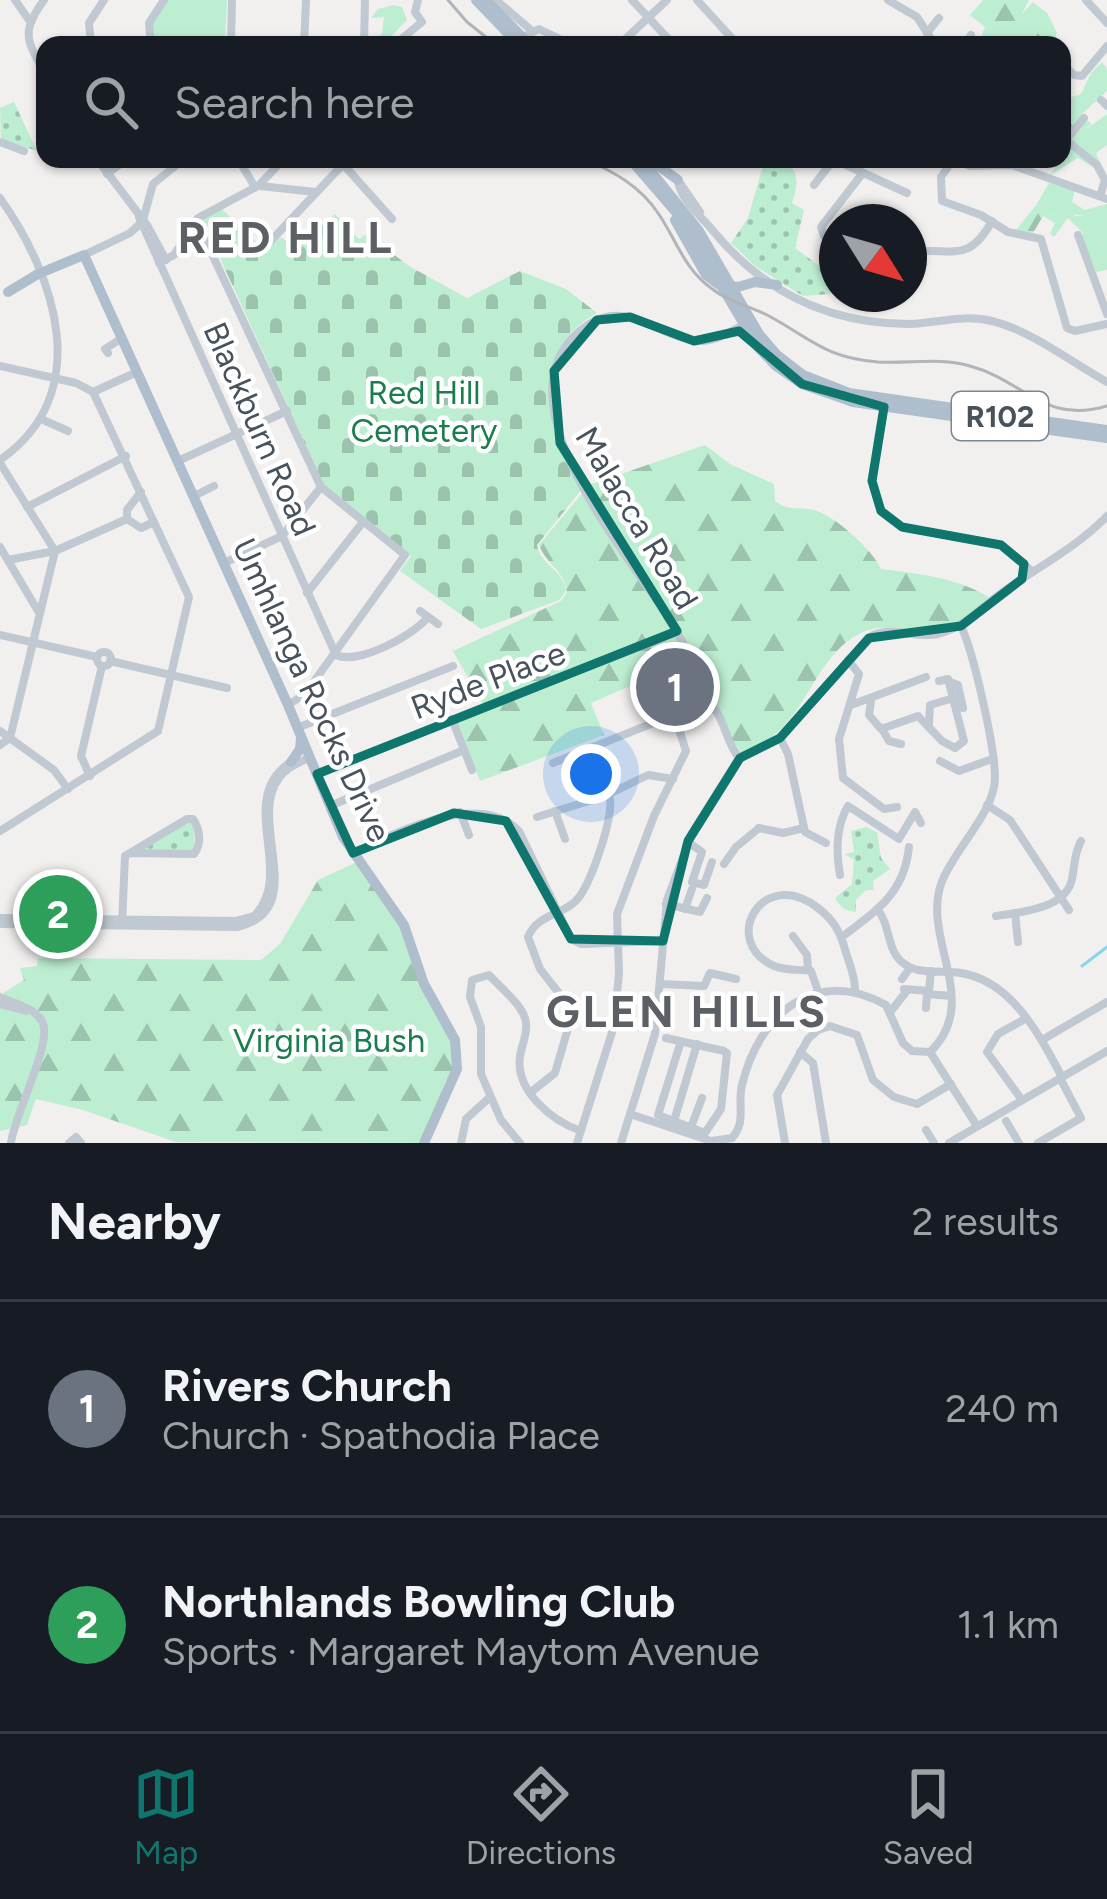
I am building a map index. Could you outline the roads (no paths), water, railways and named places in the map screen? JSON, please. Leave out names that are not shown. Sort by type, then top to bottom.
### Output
[{"type":"main road","points":[[476,0],[520,36]]},
{"type":"main road","points":[[486,0],[521,36]]},
{"type":"main road","name":"R102","points":[[638,168],[690,232],[747,323],[777,355],[803,375],[838,391],[885,403]]},
{"type":"main road","name":"R102","points":[[652,168],[690,216],[752,338],[776,366],[802,384],[829,396],[1107,434]]},
{"type":"main road","points":[[659,168],[678,180]]},
{"type":"main road","points":[[656,187],[706,275],[722,286],[777,285]]},
{"type":"main road","points":[[4,293],[86,260]]},
{"type":"main road","name":"Umhlanga Rocks Drive","points":[[86,260],[330,806],[353,854],[407,929],[424,984],[458,1049],[457,1069],[424,1143]]},
{"type":"main road","points":[[744,285],[752,268]]},
{"type":"main road","points":[[731,332],[752,338]]},
{"type":"main road","points":[[290,765],[298,754],[299,733]]},
{"type":"main road","points":[[290,765],[304,764],[316,772]]},
{"type":"street","points":[[15,0],[29,20]]},
{"type":"street","points":[[36,55],[28,38],[29,20],[44,0]]},
{"type":"street","points":[[91,36],[90,20],[104,0]]},
{"type":"street","points":[[150,36],[148,25],[164,0]]},
{"type":"street","points":[[231,36],[232,0]]},
{"type":"street","points":[[304,36],[306,0]]},
{"type":"street","points":[[364,36],[365,0]]},
{"type":"street","points":[[405,36],[421,23],[415,12],[418,0]]},
{"type":"street","points":[[496,0],[522,36]]},
{"type":"street","points":[[632,0],[666,36]]},
{"type":"street","points":[[629,36],[668,0]]},
{"type":"street","points":[[1086,0],[1107,23]]},
{"type":"street","points":[[894,1],[917,17],[926,34],[939,18]]},
{"type":"street","points":[[702,2],[730,36]]},
{"type":"street","points":[[1071,72],[1082,76],[1107,46]]},
{"type":"street","points":[[1071,132],[1084,118]]},
{"type":"street","points":[[0,142],[24,151]]},
{"type":"street","points":[[1020,168],[1104,198],[1102,173],[1071,143]]},
{"type":"street","name":"Blackburn Road","points":[[105,168],[141,220],[162,262],[336,655]]},
{"type":"street","points":[[107,174],[115,168]]},
{"type":"street","points":[[86,260],[130,233],[141,220],[150,188],[173,168]]},
{"type":"street","points":[[244,168],[256,186]]},
{"type":"street","points":[[162,262],[173,255],[196,220],[256,186],[275,168]]},
{"type":"street","points":[[265,247],[339,168]]},
{"type":"street","points":[[352,168],[392,219]]},
{"type":"street","points":[[667,168],[730,251],[821,311],[851,321],[913,324],[967,318],[993,322],[1107,382]]},
{"type":"street","points":[[814,184],[826,168]]},
{"type":"street","points":[[850,168],[907,193]]},
{"type":"street","points":[[946,168],[940,200],[1008,232],[1044,242],[1070,330],[1107,324]]},
{"type":"street","points":[[839,204],[862,174]]},
{"type":"street","points":[[256,186],[315,192]]},
{"type":"street","points":[[0,197],[57,322],[55,380],[41,419],[0,462],[55,551],[10,738],[0,745]]},
{"type":"street","points":[[196,220],[321,488],[402,552],[404,559],[336,655],[305,694],[288,705]]},
{"type":"street","points":[[927,253],[961,252],[983,237],[992,221]]},
{"type":"street","points":[[1078,235],[1107,314]]},
{"type":"street","name":"Malacca Road","points":[[739,758],[715,707],[706,702],[695,663],[564,455],[555,422],[553,376],[580,333],[601,319],[630,317],[694,340],[712,340],[747,323]]},
{"type":"street","points":[[107,353],[105,349],[122,338]]},
{"type":"street","points":[[0,366],[93,392],[137,371]]},
{"type":"street","points":[[116,369],[120,379]]},
{"type":"street","points":[[0,831],[158,731],[189,598],[93,392]]},
{"type":"street","points":[[885,403],[872,481],[881,512],[902,527],[995,543],[1038,569]]},
{"type":"street","points":[[178,460],[286,411]]},
{"type":"street","points":[[41,419],[68,431]]},
{"type":"street","points":[[27,508],[125,456]]},
{"type":"street","points":[[194,496],[214,486]]},
{"type":"street","points":[[224,563],[282,536],[321,488]]},
{"type":"street","points":[[127,519],[141,492]]},
{"type":"street","points":[[621,1143],[655,1034],[666,904],[688,842],[739,758],[780,737],[868,638],[885,631],[927,635],[961,626],[1107,516]]},
{"type":"street","points":[[127,519],[138,528],[154,522]]},
{"type":"street","points":[[8,560],[55,551],[127,519]]},
{"type":"street","points":[[307,593],[363,522]]},
{"type":"street","points":[[0,547],[38,610]]},
{"type":"street","points":[[1021,560],[1022,579]]},
{"type":"street","points":[[336,655],[352,659],[412,634],[424,614],[438,624]]},
{"type":"street","points":[[681,1041],[658,1113],[718,1142],[734,1141],[741,1126],[742,1083],[770,1025],[794,1002],[818,992],[855,991],[891,1011],[906,1046],[919,1053],[930,1052],[949,1027],[951,996],[940,887],[995,783],[971,655],[961,626]]},
{"type":"street","name":"Ryde Place","points":[[316,772],[676,632]]},
{"type":"street","points":[[0,635],[227,688]]},
{"type":"street","points":[[848,660],[859,674],[839,739],[844,780],[884,809],[897,807]]},
{"type":"street","points":[[90,776],[81,756],[103,661]]},
{"type":"street","points":[[299,733],[453,666]]},
{"type":"street","points":[[851,705],[926,677]]},
{"type":"street","points":[[882,730],[914,715],[951,747],[962,745],[954,698],[944,682],[957,684],[963,708]]},
{"type":"street","points":[[928,724],[931,704],[954,698]]},
{"type":"street","points":[[871,700],[868,715],[890,742],[901,744]]},
{"type":"street","points":[[554,763],[706,702]]},
{"type":"street","points":[[577,1143],[614,1026],[619,909],[653,816],[687,747],[674,714]]},
{"type":"street","points":[[452,719],[472,770]]},
{"type":"street","points":[[0,731],[54,770],[68,789]]},
{"type":"street","points":[[780,737],[804,828],[810,837],[826,843]]},
{"type":"street","points":[[330,806],[464,751]]},
{"type":"street","points":[[0,921],[218,924],[254,916],[272,886],[265,796],[274,774],[309,754]]},
{"type":"street","points":[[940,761],[959,771],[992,760]]},
{"type":"street","points":[[537,817],[609,794],[648,775],[673,778]]},
{"type":"street","points":[[531,1092],[555,1073],[573,1016],[527,941],[535,923],[575,902],[582,892],[613,812],[609,794]]},
{"type":"street","points":[[840,875],[837,848],[842,815],[849,805],[910,847],[901,884],[842,937]]},
{"type":"street","points":[[987,805],[1010,820],[1069,910]]},
{"type":"street","points":[[555,811],[565,839]]},
{"type":"street","points":[[353,854],[460,812],[479,813],[516,827],[574,941],[663,941]]},
{"type":"street","points":[[460,812],[469,836]]},
{"type":"street","points":[[900,838],[916,812],[921,823]]},
{"type":"street","points":[[122,922],[123,862],[130,853],[187,819],[195,821],[199,839],[194,854],[130,853]]},
{"type":"street","points":[[724,864],[757,827],[783,832],[804,828]]},
{"type":"street","points":[[997,916],[1047,905],[1061,896],[1072,882],[1074,857],[1082,841]]},
{"type":"street","points":[[688,842],[702,852],[692,882],[704,885],[712,862]]},
{"type":"street","points":[[685,909],[692,889]]},
{"type":"street","points":[[808,969],[778,968],[761,956],[748,934],[758,906],[779,895],[800,897],[826,915],[842,937],[855,991]]},
{"type":"street","points":[[666,904],[700,912],[707,898]]},
{"type":"street","points":[[877,909],[886,923],[892,950],[910,968],[948,972],[996,986],[1042,1040],[1081,1118],[1038,1143]]},
{"type":"street","points":[[1016,913],[1018,942]]},
{"type":"street","points":[[793,936],[807,955],[818,992]]},
{"type":"street","points":[[891,1011],[910,968]]},
{"type":"street","points":[[904,987],[928,991],[931,971]]},
{"type":"street","points":[[660,983],[700,986],[710,973],[736,979]]},
{"type":"street","points":[[520,1143],[500,1120],[480,1071],[482,1027],[469,989],[472,980],[484,974],[524,1016],[520,1066],[531,1092],[550,1117],[581,1131]]},
{"type":"street","points":[[926,1008],[927,994],[951,996]]},
{"type":"street","points":[[0,1000],[33,1013],[46,1036],[14,1120],[11,1143]]},
{"type":"street","points":[[1042,1040],[1107,1002]]},
{"type":"street","points":[[1022,1100],[987,1052],[998,1034],[1025,1018]]},
{"type":"street","points":[[784,1143],[777,1095],[818,1030],[842,1028],[859,1037],[873,1080],[894,1097],[917,1104],[951,1084]]},
{"type":"street","points":[[630,1114],[705,1133],[720,1111],[726,1052],[666,1038]]},
{"type":"street","points":[[681,1126],[697,1044]]},
{"type":"street","points":[[949,1143],[1107,1051]]},
{"type":"street","points":[[800,1052],[814,1063],[826,1143]]},
{"type":"street","points":[[930,1052],[978,1126]]},
{"type":"street","points":[[461,1143],[466,1119],[490,1097]]},
{"type":"street","points":[[681,1126],[703,1098]]},
{"type":"street","points":[[1006,1121],[1019,1143]]},
{"type":"street","points":[[926,1130],[934,1143]]},
{"type":"street","points":[[68,1143],[76,1137],[81,1143]]},
{"type":"waterway","points":[[1082,966],[1107,947]]},
{"type":"railway","points":[[448,0],[485,36]]},
{"type":"railway","points":[[602,168],[643,195],[687,263],[711,288],[820,346],[860,360],[970,366],[1067,410],[1107,406]]},
{"type":"place","name":"Rivers Church","points":[[675,687]]},
{"type":"place","name":"Northlands Bowling Club","points":[[58,914]]},
{"type":"district","name":"RED HILL","points":[[286,237]]},
{"type":"district","name":"GLEN HILLS","points":[[687,1011]]},
{"type":"park label","name":"Red Hill Cemetery","points":[[424,411]]},
{"type":"park label","name":"Virginia Bush","points":[[329,1040]]}]
